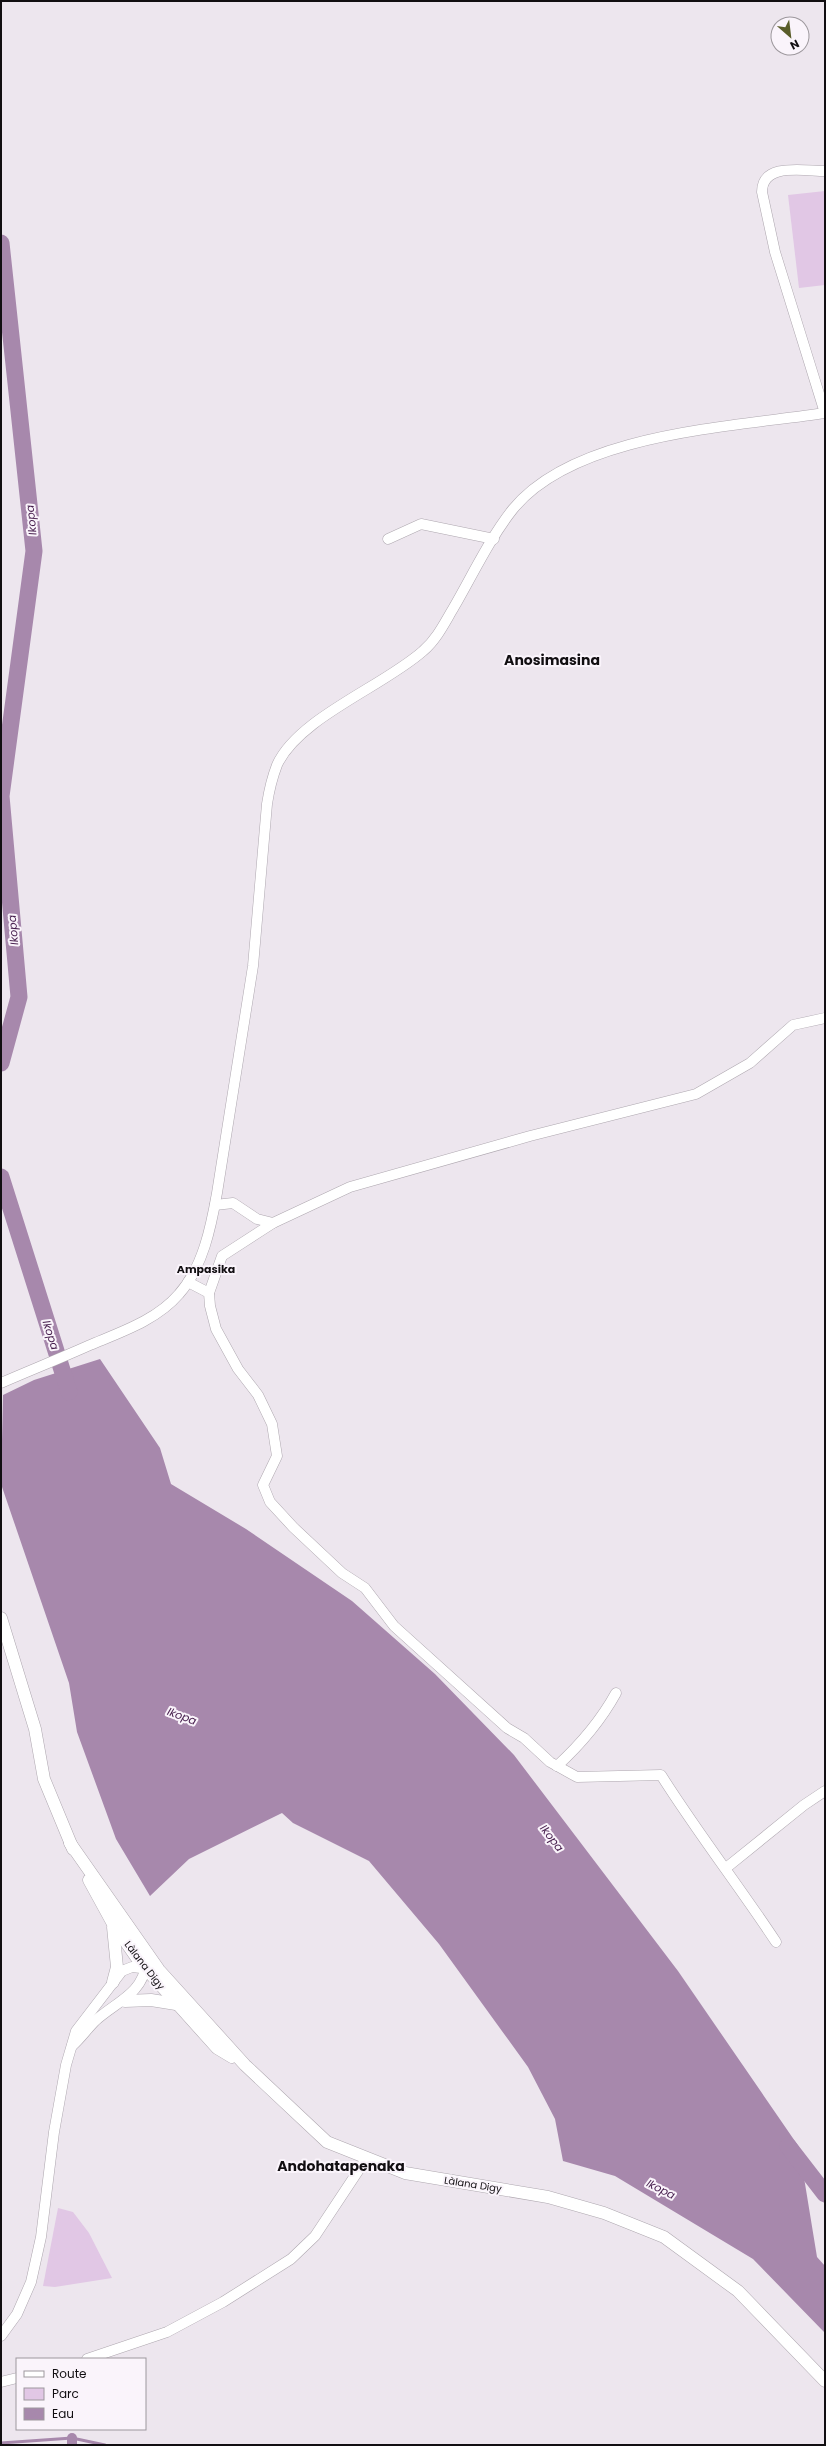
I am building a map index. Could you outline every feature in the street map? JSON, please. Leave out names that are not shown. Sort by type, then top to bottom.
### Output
[{"type":"main road","name":"Làlana Digy","points":[[1,1618],[35,1729],[44,1779],[70,1843],[112,1922],[146,1969],[176,2004],[217,2048],[245,2065]]},
{"type":"main road","name":"Làlana Digy","points":[[70,1843],[90,1867],[147,1955],[159,1970],[245,2065],[327,2142],[366,2159],[405,2173],[548,2197],[604,2213],[664,2237],[738,2291],[825,2381]]},
{"type":"main road","points":[[112,1922],[117,1956],[117,1967],[113,1982]]},
{"type":"main road","points":[[124,2001],[152,2000],[176,2004]]},
{"type":"street","points":[[1,1383],[119,1332],[164,1308],[179,1294],[188,1282],[204,1247],[215,1205],[253,966],[267,804],[272,780],[278,763],[302,734],[321,718],[406,665],[424,650],[440,631],[494,538],[514,508],[547,479],[597,455],[619,447],[674,435],[825,413],[775,252],[762,192],[762,183],[766,176],[778,171],[825,171]]},
{"type":"street","points":[[388,539],[421,524],[494,538]]},
{"type":"street","points":[[776,1942],[726,1868],[692,1823],[661,1775],[577,1777],[557,1766],[524,1738],[502,1723],[394,1626],[365,1588],[342,1573],[293,1527],[270,1502],[263,1485],[277,1456],[272,1424],[258,1395],[238,1369],[216,1330],[210,1306],[209,1293],[222,1256],[273,1223],[350,1187],[530,1136],[696,1094],[750,1062],[793,1025],[825,1018]]},
{"type":"street","points":[[215,1205],[233,1204],[257,1219],[273,1223]]},
{"type":"street","points":[[188,1282],[209,1293]]},
{"type":"street","points":[[557,1766],[584,1741],[603,1717],[616,1693]]},
{"type":"street","points":[[726,1868],[804,1805],[825,1791]]},
{"type":"street","points":[[72,2046],[94,2022],[124,2001],[140,1982],[146,1969],[147,1955]]},
{"type":"street","points":[[1,2336],[17,2314],[31,2282],[41,2237],[54,2132],[66,2065],[76,2031],[122,1971],[132,1967],[159,1970]]},
{"type":"street","points":[[90,2358],[167,2332],[223,2302],[291,2259],[315,2236],[366,2159]]},
{"type":"street","points":[[1,2382],[16,2378]]},
{"type":"green space","points":[[825,191],[825,285],[799,288],[788,195]]},
{"type":"green space","points":[[58,2208],[73,2212],[89,2233],[112,2278],[55,2287],[43,2286]]},
{"type":"water","points":[[100,1359],[160,1448],[171,1484],[246,1529],[352,1601],[435,1674],[514,1755],[678,1971],[799,2147],[817,2257],[825,2266],[825,2333],[753,2259],[615,2176],[563,2161],[555,2119],[528,2067],[439,1944],[369,1861],[293,1823],[282,1813],[189,1859],[150,1896],[116,1839],[77,1732],[69,1683],[1,1484],[3,1395],[34,1380]]},
{"type":"waterway","name":"Ikopa","points":[[1,243],[34,551],[1,796],[19,997],[1,1063]]},
{"type":"waterway","name":"Ikopa","points":[[1,1177],[69,1392]]},
{"type":"waterway","name":"Ikopa","points":[[788,2146],[825,2194]]},
{"type":"waterway","points":[[1,2443],[72,2438],[105,2445]]},
{"type":"waterway","points":[[72,2438],[72,2445]]},
{"type":"district","name":"Anosimasina","points":[[552,660]]},
{"type":"district","name":"Ampasika","points":[[206,1269]]},
{"type":"district","name":"Andohatapenaka","points":[[341,2166]]}]
